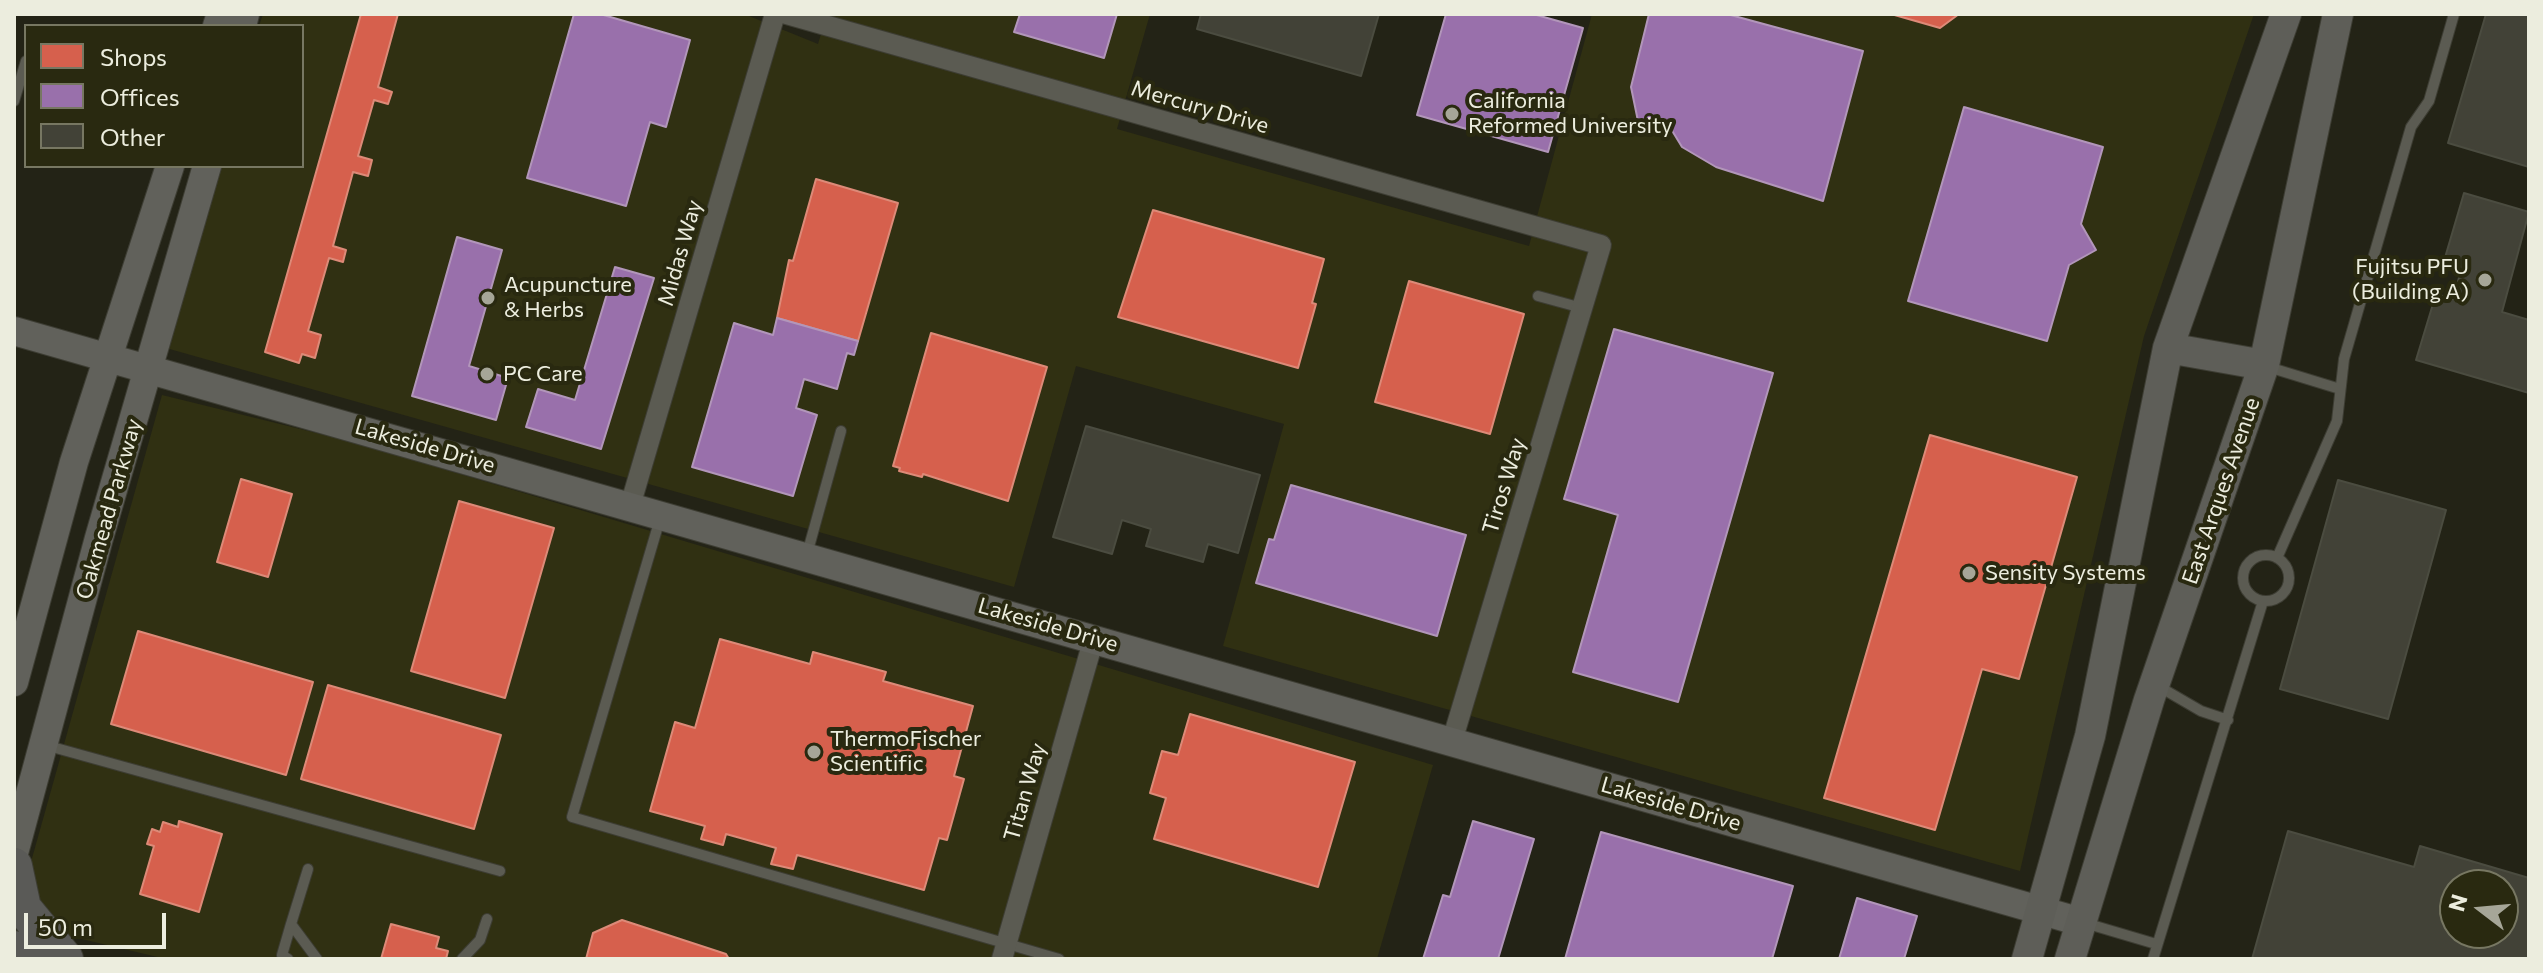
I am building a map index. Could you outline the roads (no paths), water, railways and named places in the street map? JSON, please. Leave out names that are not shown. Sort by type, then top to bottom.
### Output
[{"type":"highway","points":[[14,866],[23,908],[65,959]]},
{"type":"highway","points":[[14,949],[48,959]]},
{"type":"main road","points":[[2027,959],[2090,736],[2168,348],[2286,14]]},
{"type":"main road","name":"East Arques Avenue","points":[[2070,959],[2154,685],[2264,365],[2338,14]]},
{"type":"main road","points":[[2168,348],[2264,365]]},
{"type":"street","name":"Midas Way","points":[[630,506],[775,14]]},
{"type":"street","name":"Mercury Drive","points":[[786,14],[1601,245]]},
{"type":"street","name":"Oakmead Parkway","points":[[14,682],[106,357],[169,168]]},
{"type":"street","name":"Oakmead Parkway","points":[[14,853],[99,538],[206,168]]},
{"type":"street","name":"Tiros Way","points":[[1452,741],[1601,245]]},
{"type":"street","name":"Lakeside Drive","points":[[14,331],[2081,922]]},
{"type":"street","name":"Titan Way","points":[[1004,951],[1094,638]]},
{"type":"lane","points":[[2277,558],[2337,421],[2344,359],[2411,127],[2429,101],[2454,14]]},
{"type":"lane","points":[[14,101],[24,68]]},
{"type":"lane","points":[[1538,296],[1582,308]]},
{"type":"lane","points":[[2264,365],[2340,389]]},
{"type":"lane","points":[[806,556],[841,431]]},
{"type":"lane","points":[[661,514],[572,817],[1004,951],[1059,959]]},
{"type":"lane","points":[[2263,555],[2277,558],[2287,569],[2287,585],[2278,598],[2263,601],[2246,589],[2245,568],[2263,555]]},
{"type":"lane","points":[[2153,959],[2209,766],[2228,720],[2263,601]]},
{"type":"lane","points":[[2154,685],[2173,692],[2201,711],[2228,720]]},
{"type":"lane","points":[[45,745],[500,871]]},
{"type":"lane","points":[[288,959],[282,955],[308,869]]},
{"type":"lane","points":[[462,959],[480,940],[487,919]]},
{"type":"lane","points":[[2081,922],[2156,944]]},
{"type":"lane","points":[[291,924],[317,959]]},
{"type":"place","name":"California Reformed University","points":[[1452,114]]},
{"type":"place","name":"Fujitsu PFU (Building A)","points":[[2485,280]]},
{"type":"place","name":"Acupuncture & Herbs","points":[[488,298]]},
{"type":"place","name":"PC Care","points":[[487,374]]},
{"type":"place","name":"Sensity Systems","points":[[1969,573]]},
{"type":"place","name":"ThermoFischer Scientific","points":[[814,752]]}]
